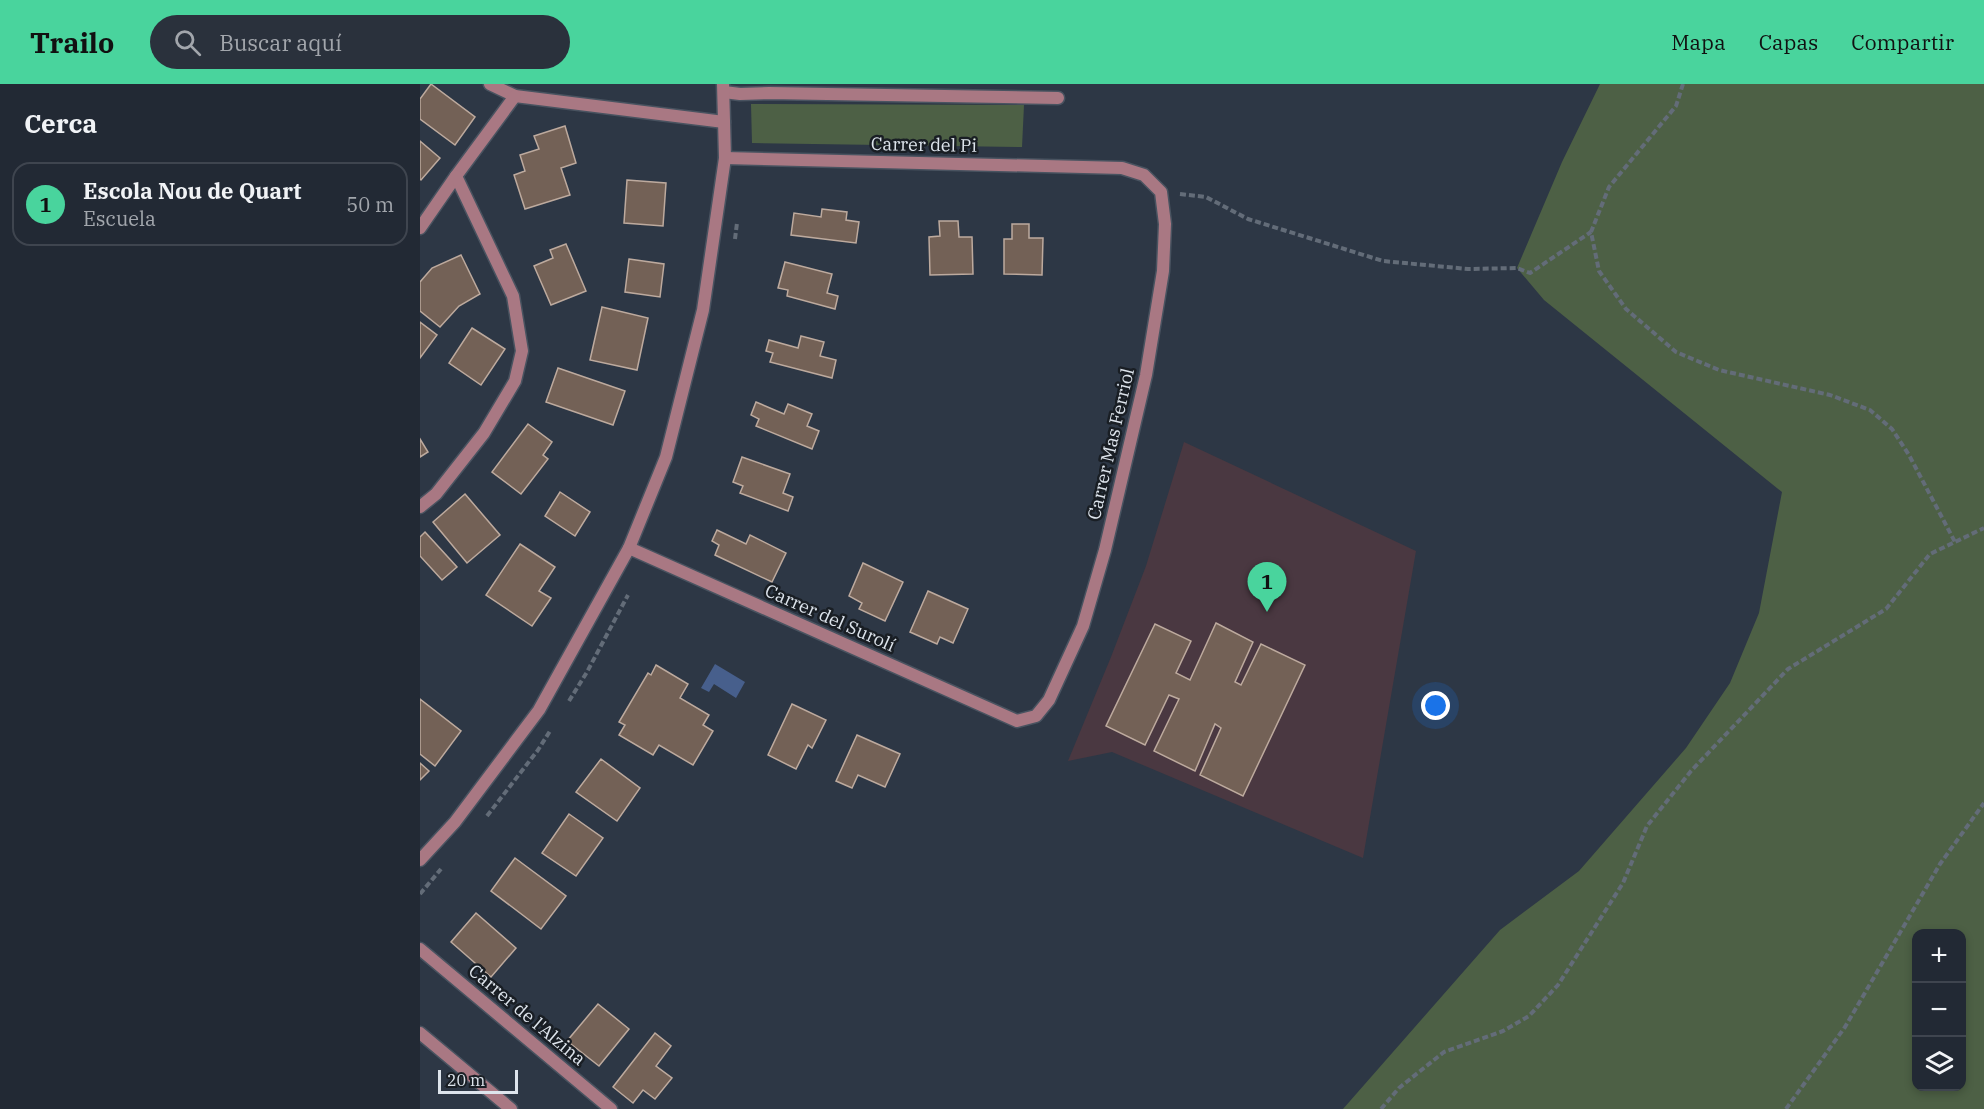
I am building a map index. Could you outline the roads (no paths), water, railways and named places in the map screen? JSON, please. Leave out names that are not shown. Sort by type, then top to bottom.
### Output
[{"type":"street","points":[[490,84],[515,96],[724,122]]},
{"type":"street","points":[[420,861],[455,822],[540,710],[629,548],[666,457],[703,310],[725,158],[723,88],[740,94],[1058,98]]},
{"type":"street","points":[[420,228],[515,96]]},
{"type":"street","name":"Carrer del Pi","points":[[725,158],[1122,168],[1144,175],[1161,192]]},
{"type":"street","points":[[420,507],[436,494],[484,433],[515,381],[522,351],[513,296],[456,176]]},
{"type":"street","name":"Carrer Mas Ferriol","points":[[1017,721],[1036,716],[1049,700],[1083,626],[1105,550],[1146,375],[1162,271],[1165,224],[1161,192]]},
{"type":"street","name":"Carrer del Surolí","points":[[629,548],[1017,721]]},
{"type":"street","name":"Carrer de l'Alzina","points":[[420,949],[611,1109]]},
{"type":"street","points":[[420,1033],[511,1109]]},
{"type":"water","points":[[715,664],[745,682],[736,698],[714,684],[709,692],[701,688]]},
{"type":"place","name":"Escola Nou de Quart","points":[[1267,612]]}]
